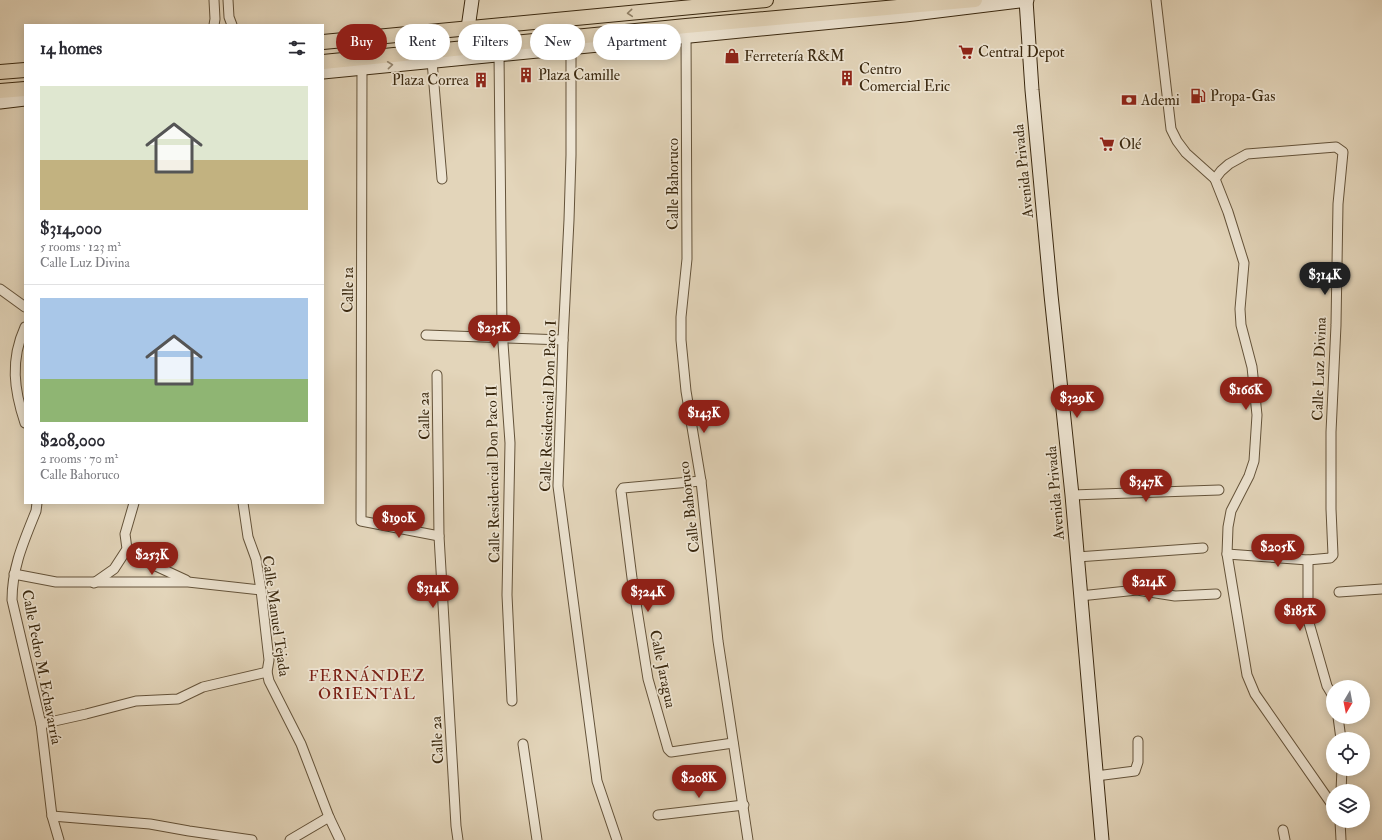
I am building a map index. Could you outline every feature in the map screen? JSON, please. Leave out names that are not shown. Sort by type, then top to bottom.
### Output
[{"type":"main road","points":[[469,24],[472,0]]},
{"type":"main road","points":[[504,24],[684,4],[766,0]]},
{"type":"main road","points":[[585,42],[974,0]]},
{"type":"main road","points":[[686,31],[905,15],[1026,0]]},
{"type":"main road","name":"Avenida Privada","points":[[1026,0],[1032,90],[1051,295],[1072,495],[1102,840]]},
{"type":"main road","points":[[324,42],[458,29]]},
{"type":"main road","points":[[324,72],[362,63],[530,47]]},
{"type":"main road","points":[[324,62],[362,63],[432,61],[458,58]]},
{"type":"main road","points":[[0,72],[24,70]]},
{"type":"main road","points":[[0,91],[24,89]]},
{"type":"main road","points":[[0,102],[24,99]]},
{"type":"street","points":[[214,0],[214,24]]},
{"type":"street","points":[[228,0],[229,17],[232,24]]},
{"type":"street","points":[[1156,0],[1171,129],[1177,141],[1186,152],[1214,179],[1228,212],[1244,263],[1240,309],[1241,325],[1252,367],[1257,415],[1254,461],[1249,476],[1231,511],[1228,527],[1227,554],[1247,675],[1250,686],[1255,694],[1326,796]]},
{"type":"street","name":"Calle Bahoruco","points":[[686,31],[687,259],[681,317],[681,340],[686,391],[701,481],[718,641],[744,805],[748,840]]},
{"type":"street","name":"Calle Residencial Don Paco II","points":[[499,60],[502,329],[504,339],[510,443],[507,595],[512,701]]},
{"type":"street","name":"Calle Residencial Don Paco I","points":[[571,60],[571,155],[558,477],[559,495],[597,781],[617,840]]},
{"type":"street","points":[[432,61],[442,179]]},
{"type":"street","name":"Calle 1a","points":[[362,63],[361,521],[440,536]]},
{"type":"street","name":"Calle Luz Divina","points":[[1214,179],[1230,164],[1247,154],[1336,147],[1342,152],[1338,204],[1336,325],[1331,432],[1331,509],[1333,555],[1330,558],[1308,560]]},
{"type":"street","points":[[0,289],[24,306]]},
{"type":"street","points":[[24,329],[19,340],[15,382],[18,400],[24,420]]},
{"type":"street","points":[[426,335],[563,340]]},
{"type":"street","name":"Calle 2a","points":[[437,375],[440,536],[458,840]]},
{"type":"street","name":"Calle Jaragua","points":[[701,481],[623,488],[620,491],[648,679],[668,749],[671,752],[733,743]]},
{"type":"street","points":[[1072,495],[1219,490]]},
{"type":"street","name":"Calle Pedro M. Echavarría","points":[[37,504],[36,511],[18,557],[12,585],[12,600],[41,724],[52,816],[59,840]]},
{"type":"street","points":[[94,583],[114,569],[127,549],[125,534],[134,504]]},
{"type":"street","name":"Calle Manuel Tejada","points":[[243,504],[248,537],[256,559],[261,590],[269,660],[267,672],[269,681],[301,744],[329,817],[340,840]]},
{"type":"street","points":[[1077,557],[1202,548]]},
{"type":"street","points":[[127,549],[147,562],[188,582]]},
{"type":"street","points":[[1227,554],[1308,560],[1309,623],[1326,682]]},
{"type":"street","points":[[14,574],[56,582],[188,582],[261,590]]},
{"type":"street","points":[[1339,592],[1382,589]]},
{"type":"street","points":[[1080,596],[1137,590],[1175,596],[1216,594]]},
{"type":"street","points":[[41,724],[136,701],[178,699],[203,687],[267,672]]},
{"type":"street","points":[[1096,776],[1135,771],[1138,762],[1138,740]]},
{"type":"street","points":[[523,744],[537,840]]},
{"type":"street","points":[[658,815],[744,805]]},
{"type":"street","points":[[52,816],[150,824],[252,840]]},
{"type":"street","points":[[290,840],[329,817]]},
{"type":"street","points":[[1340,828],[1341,840]]},
{"type":"street","points":[[1283,830],[1286,840]]},
{"type":"place","name":"Central Depot","points":[[966,52]]},
{"type":"place","name":"Ferretería R&M","points":[[732,56]]},
{"type":"place","name":"Plaza Camille","points":[[526,75]]},
{"type":"place","name":"Centro Comercial Eric","points":[[847,78]]},
{"type":"place","name":"Plaza Correa","points":[[481,80]]},
{"type":"place","name":"Propa-Gas","points":[[1198,96]]},
{"type":"place","name":"Ademi","points":[[1129,100]]},
{"type":"place","name":"Olé","points":[[1107,144]]},
{"type":"district","name":"FERNÁNDEZ ORIENTAL","points":[[367,684]]}]
